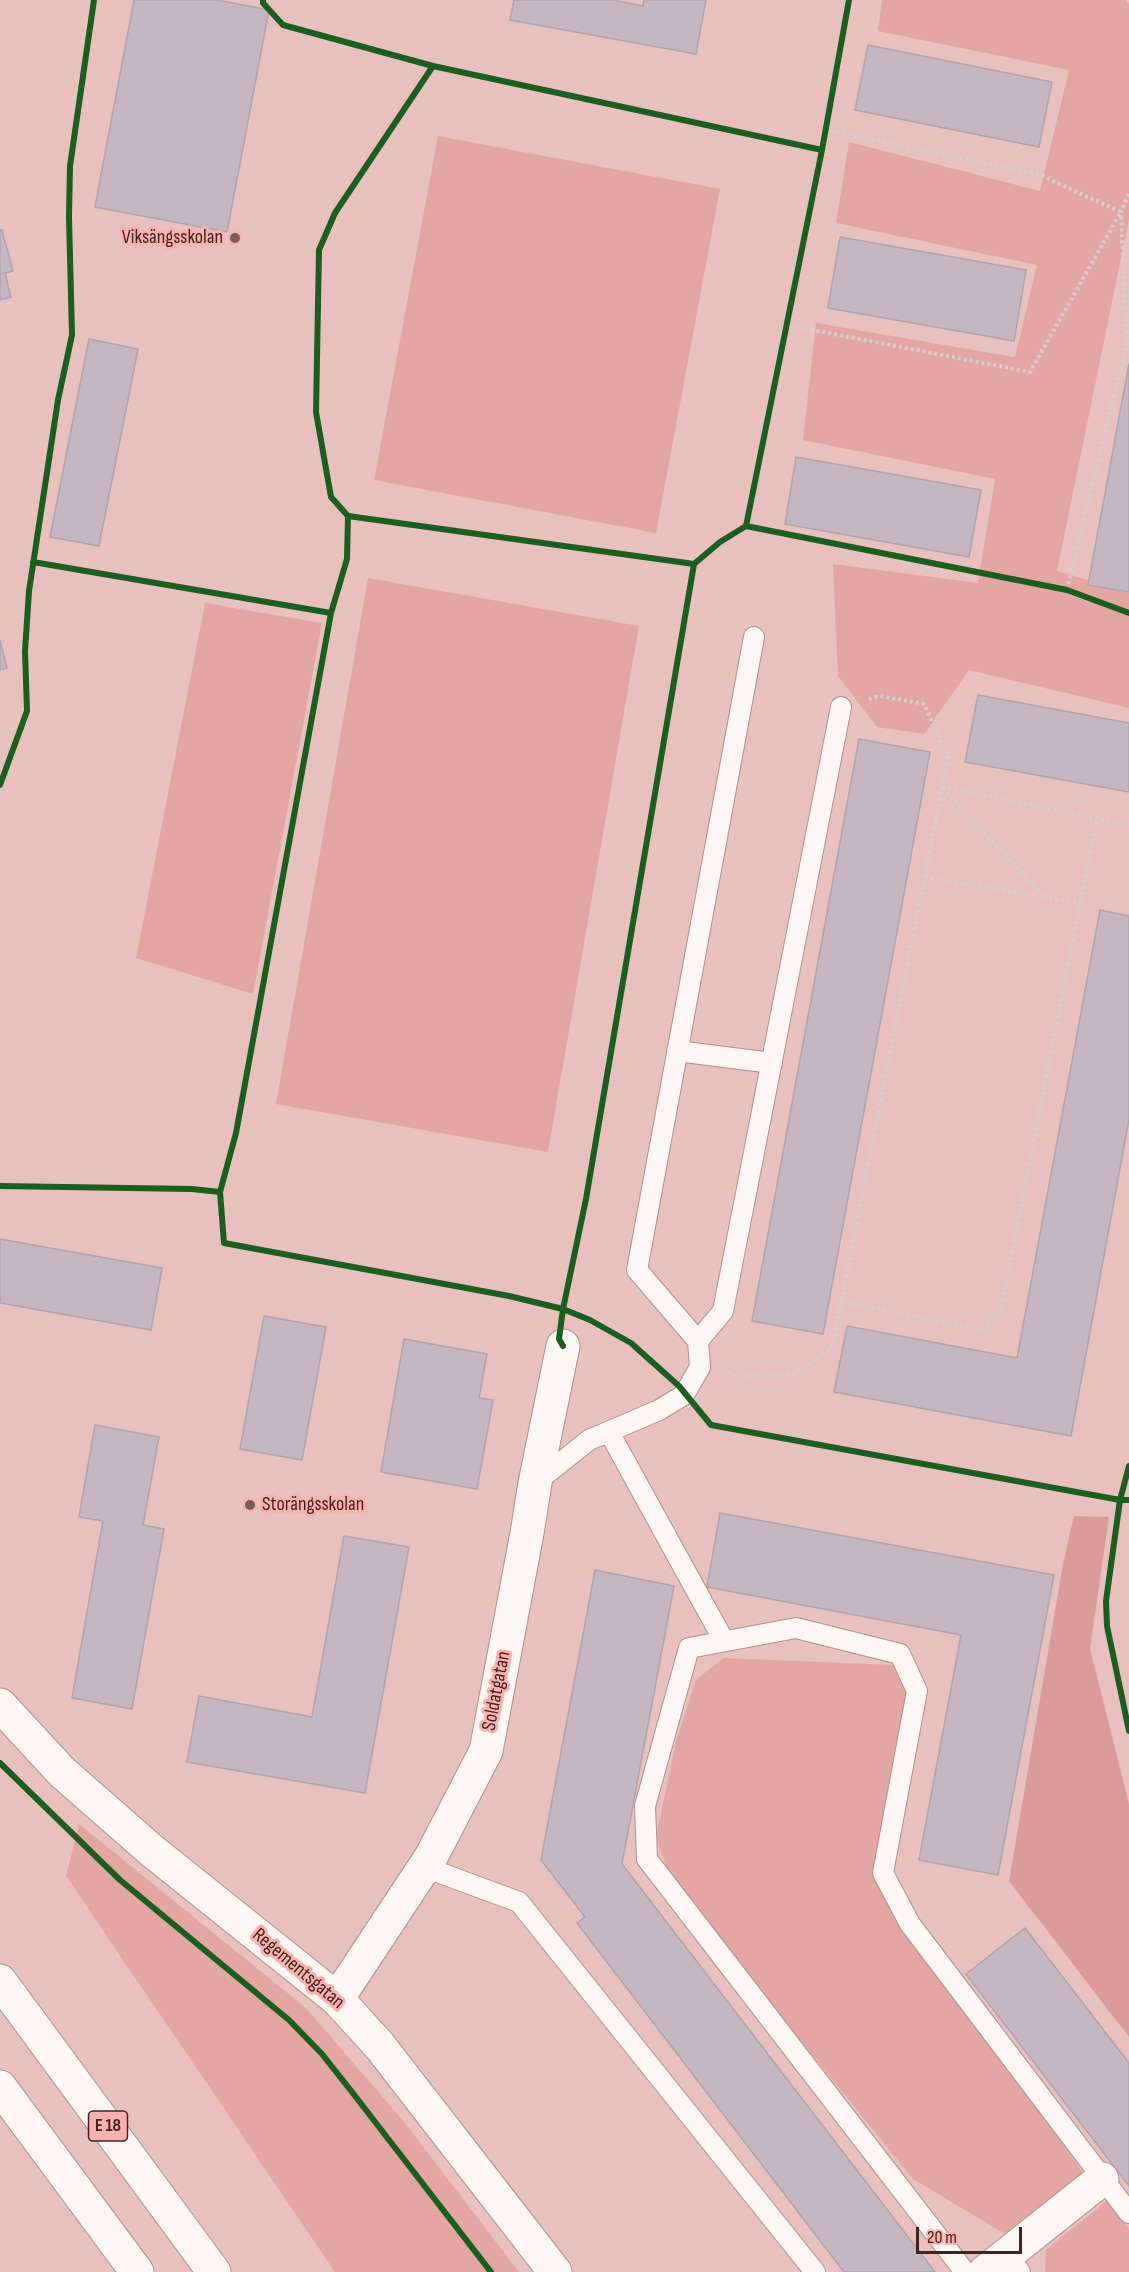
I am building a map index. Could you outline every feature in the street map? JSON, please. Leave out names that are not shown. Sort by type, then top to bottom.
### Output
[{"type":"main road","name":"Soldatgatan","points":[[337,1999],[424,1868],[486,1750],[562,1346]]},
{"type":"main road","name":"Regementsgatan","points":[[0,1705],[63,1772],[152,1850],[337,1999],[379,2045],[555,2272]]},
{"type":"main road","name":"E 18","points":[[0,1982],[214,2272]]},
{"type":"main road","points":[[0,2086],[137,2272]]},
{"type":"main road","points":[[1004,2266],[1102,2179]]},
{"type":"lane","points":[[535,1483],[589,1440],[659,1410],[684,1395],[700,1367],[698,1341],[637,1270],[754,637]]},
{"type":"lane","points":[[698,1341],[723,1311],[842,707]]},
{"type":"lane","points":[[677,1051],[772,1063]]},
{"type":"lane","points":[[609,1432],[724,1641]]},
{"type":"lane","points":[[964,2272],[647,1859],[645,1806],[689,1648],[796,1628],[900,1654],[917,1691],[883,1873],[910,1924],[1129,2213]]},
{"type":"lane","points":[[424,1868],[519,1902],[815,2272]]},
{"type":"path","points":[[824,140],[828,118]]},
{"type":"path","points":[[826,129],[1038,174],[1121,212]]},
{"type":"path","points":[[787,325],[1030,372],[1121,212],[1129,193]]},
{"type":"path","points":[[1067,590],[1127,342],[1121,212]]},
{"type":"path","points":[[784,336],[789,313]]},
{"type":"path","points":[[1056,588],[1077,594]]},
{"type":"path","points":[[698,1341],[732,1376],[791,1375],[832,1349],[948,758],[924,704],[880,696],[842,707]]},
{"type":"path","points":[[942,787],[1129,825]]},
{"type":"path","points":[[942,787],[1044,897]]},
{"type":"path","points":[[842,1302],[983,1330],[1000,1313],[1097,818]]},
{"type":"path","points":[[925,877],[1081,903]]},
{"type":"shaded area","points":[[882,0],[1129,0],[1129,219],[1057,571],[1129,592],[1129,708],[969,670],[924,734],[877,727],[838,676],[833,564],[978,583],[995,479],[803,440],[816,323],[1015,357],[1037,265],[836,223],[849,142],[1040,191],[1069,70],[878,31]]},
{"type":"shaded area","points":[[438,136],[720,189],[656,533],[374,480]]},
{"type":"shaded area","points":[[368,578],[639,626],[548,1152],[276,1104]]},
{"type":"shaded area","points":[[205,603],[322,623],[253,994],[136,958]]},
{"type":"shaded area","points":[[1074,1516],[1109,1517],[1090,1649],[1129,1804],[1129,2037],[1009,1881],[1063,1564]]},
{"type":"shaded area","points":[[723,1658],[894,1665],[908,1693],[878,1882],[1083,2173],[1007,2235],[913,2179],[726,1948],[666,1866],[656,1837],[677,1738],[696,1680]]},
{"type":"shaded area","points":[[79,1824],[306,2008],[405,2123],[519,2272],[335,2272],[66,1876]]},
{"type":"shaded area","points":[[1107,2201],[1129,2229],[1129,2272],[1045,2272],[1046,2250]]},
{"type":"building","points":[[134,0],[217,0],[269,10],[227,232],[95,207]]},
{"type":"building","points":[[514,0],[613,0],[643,6],[644,0],[706,0],[696,54],[510,20]]},
{"type":"building","points":[[868,45],[1052,82],[1039,147],[855,110]]},
{"type":"building","points":[[0,230],[2,230],[13,271],[5,273],[11,297],[0,300]]},
{"type":"building","points":[[840,237],[1026,270],[1014,341],[828,308]]},
{"type":"building","points":[[89,339],[138,349],[99,546],[50,537]]},
{"type":"building","points":[[1129,364],[1129,592],[1088,585]]},
{"type":"building","points":[[796,457],[981,490],[969,557],[785,524]]},
{"type":"building","points":[[0,641],[7,668],[0,670]]},
{"type":"building","points":[[978,695],[1129,723],[1129,792],[965,762]]},
{"type":"building","points":[[859,739],[930,752],[823,1334],[752,1321]]},
{"type":"building","points":[[1100,910],[1129,916],[1129,1119],[1071,1436],[834,1392],[847,1326],[1017,1358]]},
{"type":"building","points":[[0,1239],[162,1268],[151,1330],[0,1303]]},
{"type":"building","points":[[264,1316],[326,1327],[302,1460],[240,1449]]},
{"type":"building","points":[[404,1339],[487,1354],[479,1398],[493,1400],[477,1489],[381,1472]]},
{"type":"building","points":[[95,1425],[159,1437],[143,1525],[164,1529],[132,1709],[72,1698],[103,1521],[79,1517]]},
{"type":"building","points":[[720,1513],[1054,1575],[998,1875],[919,1860],[961,1635],[707,1587]]},
{"type":"building","points":[[344,1536],[409,1547],[365,1793],[187,1762],[199,1696],[312,1717]]},
{"type":"building","points":[[595,1570],[674,1586],[622,1864],[935,2272],[844,2272],[577,1923],[585,1917],[541,1860]]},
{"type":"building","points":[[1025,1928],[1129,2063],[1129,2186],[966,1974]]},
{"type":"cycle path","points":[[0,785],[27,711],[25,651],[29,591],[58,400],[72,335],[70,166],[94,0]]},
{"type":"cycle path","points":[[263,0],[263,3],[283,25],[433,66],[822,150]]},
{"type":"cycle path","points":[[746,526],[822,150],[849,0]]},
{"type":"cycle path","points":[[433,66],[335,213],[319,250],[316,412],[331,497],[348,516],[694,564]]},
{"type":"cycle path","points":[[348,516],[347,559],[331,613],[236,1133],[220,1192],[224,1243],[509,1296],[563,1309],[590,1320],[631,1343],[679,1386],[711,1425],[1129,1500]]},
{"type":"cycle path","points":[[563,1346],[559,1339],[563,1309],[586,1199],[694,564],[720,542],[746,526],[1067,590],[1129,613]]},
{"type":"cycle path","points":[[33,562],[331,613]]},
{"type":"cycle path","points":[[0,1186],[192,1189],[220,1192]]},
{"type":"cycle path","points":[[1129,1466],[1120,1500],[1106,1601],[1107,1626],[1129,1731]]},
{"type":"cycle path","points":[[0,1763],[120,1880],[289,2020],[322,2054],[491,2272]]},
{"type":"place","name":"Viksängsskolan","points":[[235,238]]},
{"type":"place","name":"Storängsskolan","points":[[250,1505]]}]
